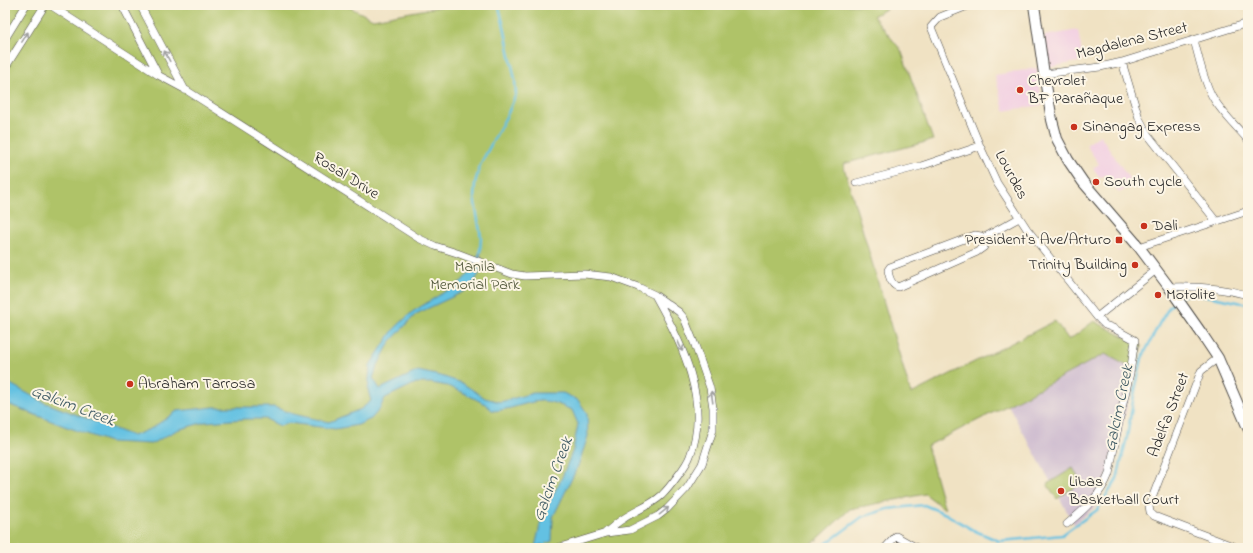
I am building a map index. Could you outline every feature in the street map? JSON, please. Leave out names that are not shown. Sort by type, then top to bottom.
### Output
[{"type":"street","points":[[5,39],[26,5]]},
{"type":"street","points":[[5,68],[45,5]]},
{"type":"street","name":"Rosal Drive","points":[[50,5],[418,238],[435,246],[512,274],[525,276],[584,274],[611,277],[638,286],[655,295],[679,312],[684,318],[710,388],[713,408],[713,430],[702,464],[687,488],[667,510],[630,530],[606,532]]},
{"type":"street","points":[[122,5],[158,74]]},
{"type":"street","points":[[140,5],[186,90]]},
{"type":"street","name":"Lourdes","points":[[970,5],[940,17],[931,27],[980,146],[997,183],[1019,218],[1097,317],[1105,325],[1135,340],[1110,474],[1092,503],[1067,524]]},
{"type":"street","points":[[1034,5],[1044,74],[1057,139],[1068,160],[1083,182],[1139,247],[1186,309],[1218,358],[1248,428]]},
{"type":"street","name":"Magdalena Street","points":[[1044,74],[1100,67],[1122,62],[1248,23]]},
{"type":"street","points":[[1194,40],[1205,80],[1212,96],[1248,140]]},
{"type":"street","points":[[1122,62],[1139,118],[1148,135],[1216,221]]},
{"type":"street","points":[[856,183],[921,166],[980,146]]},
{"type":"street","points":[[1139,247],[1248,211]]},
{"type":"street","points":[[983,238],[1019,218]]},
{"type":"street","points":[[975,235],[980,235],[983,238],[983,248],[961,260],[898,287],[895,286],[890,280],[888,270],[890,267],[975,235]]},
{"type":"street","points":[[1097,317],[1156,270]]},
{"type":"street","points":[[1172,291],[1186,286],[1210,288],[1248,295]]},
{"type":"street","points":[[559,547],[606,532],[622,519],[646,507],[661,496],[673,482],[690,457],[697,430],[698,410],[696,393],[683,353],[655,295]]},
{"type":"street","name":"Adelfa Street","points":[[1218,358],[1201,371],[1149,506],[1150,512],[1154,516],[1238,548]]},
{"type":"street","points":[[885,548],[896,536],[916,548]]},
{"type":"shaded area","points":[[1078,30],[1083,61],[1050,67],[1044,36]]},
{"type":"shaded area","name":"Chevrolet BF Parañaque","points":[[1037,68],[1042,105],[1004,111],[995,75]]},
{"type":"shaded area","points":[[1100,135],[1133,184],[1119,193],[1106,175],[1100,178],[1093,168],[1099,164],[1086,145]]},
{"type":"shaded area","points":[[1105,354],[1135,370],[1117,453],[1095,507],[1074,524],[1008,405]]},
{"type":"green space","name":"Manila Memorial Park","points":[[5,5],[345,5],[373,19],[449,5],[893,5],[873,16],[901,50],[933,140],[843,164],[911,394],[1055,321],[1069,340],[1094,321],[1142,346],[1135,370],[1105,354],[927,446],[945,509],[925,494],[850,509],[808,548],[5,548]]},
{"type":"green space","name":"Libas Basketball Court","points":[[1073,468],[1081,483],[1057,499],[1047,484]]},
{"type":"water","points":[[481,249],[479,274],[473,284],[465,291],[416,314],[390,342],[373,378],[380,389],[418,371],[441,376],[462,383],[485,398],[500,402],[533,393],[563,393],[578,400],[587,413],[588,436],[578,466],[553,517],[552,541],[535,547],[543,512],[560,482],[573,450],[578,424],[572,410],[552,402],[539,401],[493,411],[485,404],[448,386],[431,383],[416,383],[385,398],[379,410],[371,419],[358,425],[335,429],[289,423],[280,426],[266,419],[205,422],[177,430],[151,444],[110,442],[5,403],[5,381],[43,402],[133,436],[152,428],[177,411],[214,407],[274,407],[293,414],[329,422],[361,409],[371,401],[368,390],[370,365],[393,330],[412,312],[462,281],[470,272]]},
{"type":"waterway","points":[[480,252],[481,237],[474,198],[475,183],[480,165],[508,113],[516,94],[515,80],[499,7]]},
{"type":"waterway","name":"Galcim Creek","points":[[1180,297],[1191,293],[1248,304]]},
{"type":"waterway","name":"Galcim Creek","points":[[820,548],[862,517],[888,509],[924,505],[946,514],[973,530],[999,541],[1062,535],[1097,510],[1117,479],[1127,437],[1142,358],[1159,324],[1170,306],[1176,301]]},
{"type":"waterway","name":"Galcim Creek","points":[[544,541],[544,548]]},
{"type":"place","name":"Chevrolet BF Parañaque","points":[[1020,90]]},
{"type":"place","name":"Sinangag Express","points":[[1074,127]]},
{"type":"place","name":"South cycle","points":[[1096,182]]},
{"type":"place","name":"Dali","points":[[1144,226]]},
{"type":"place","name":"President's Ave/Arturo","points":[[1119,240]]},
{"type":"place","name":"Trinity Building","points":[[1135,265]]},
{"type":"place","name":"Motolite","points":[[1158,295]]},
{"type":"place","name":"Abraham Tarrosa","points":[[130,384]]},
{"type":"place","name":"Libas Basketball Court","points":[[1061,491]]}]
